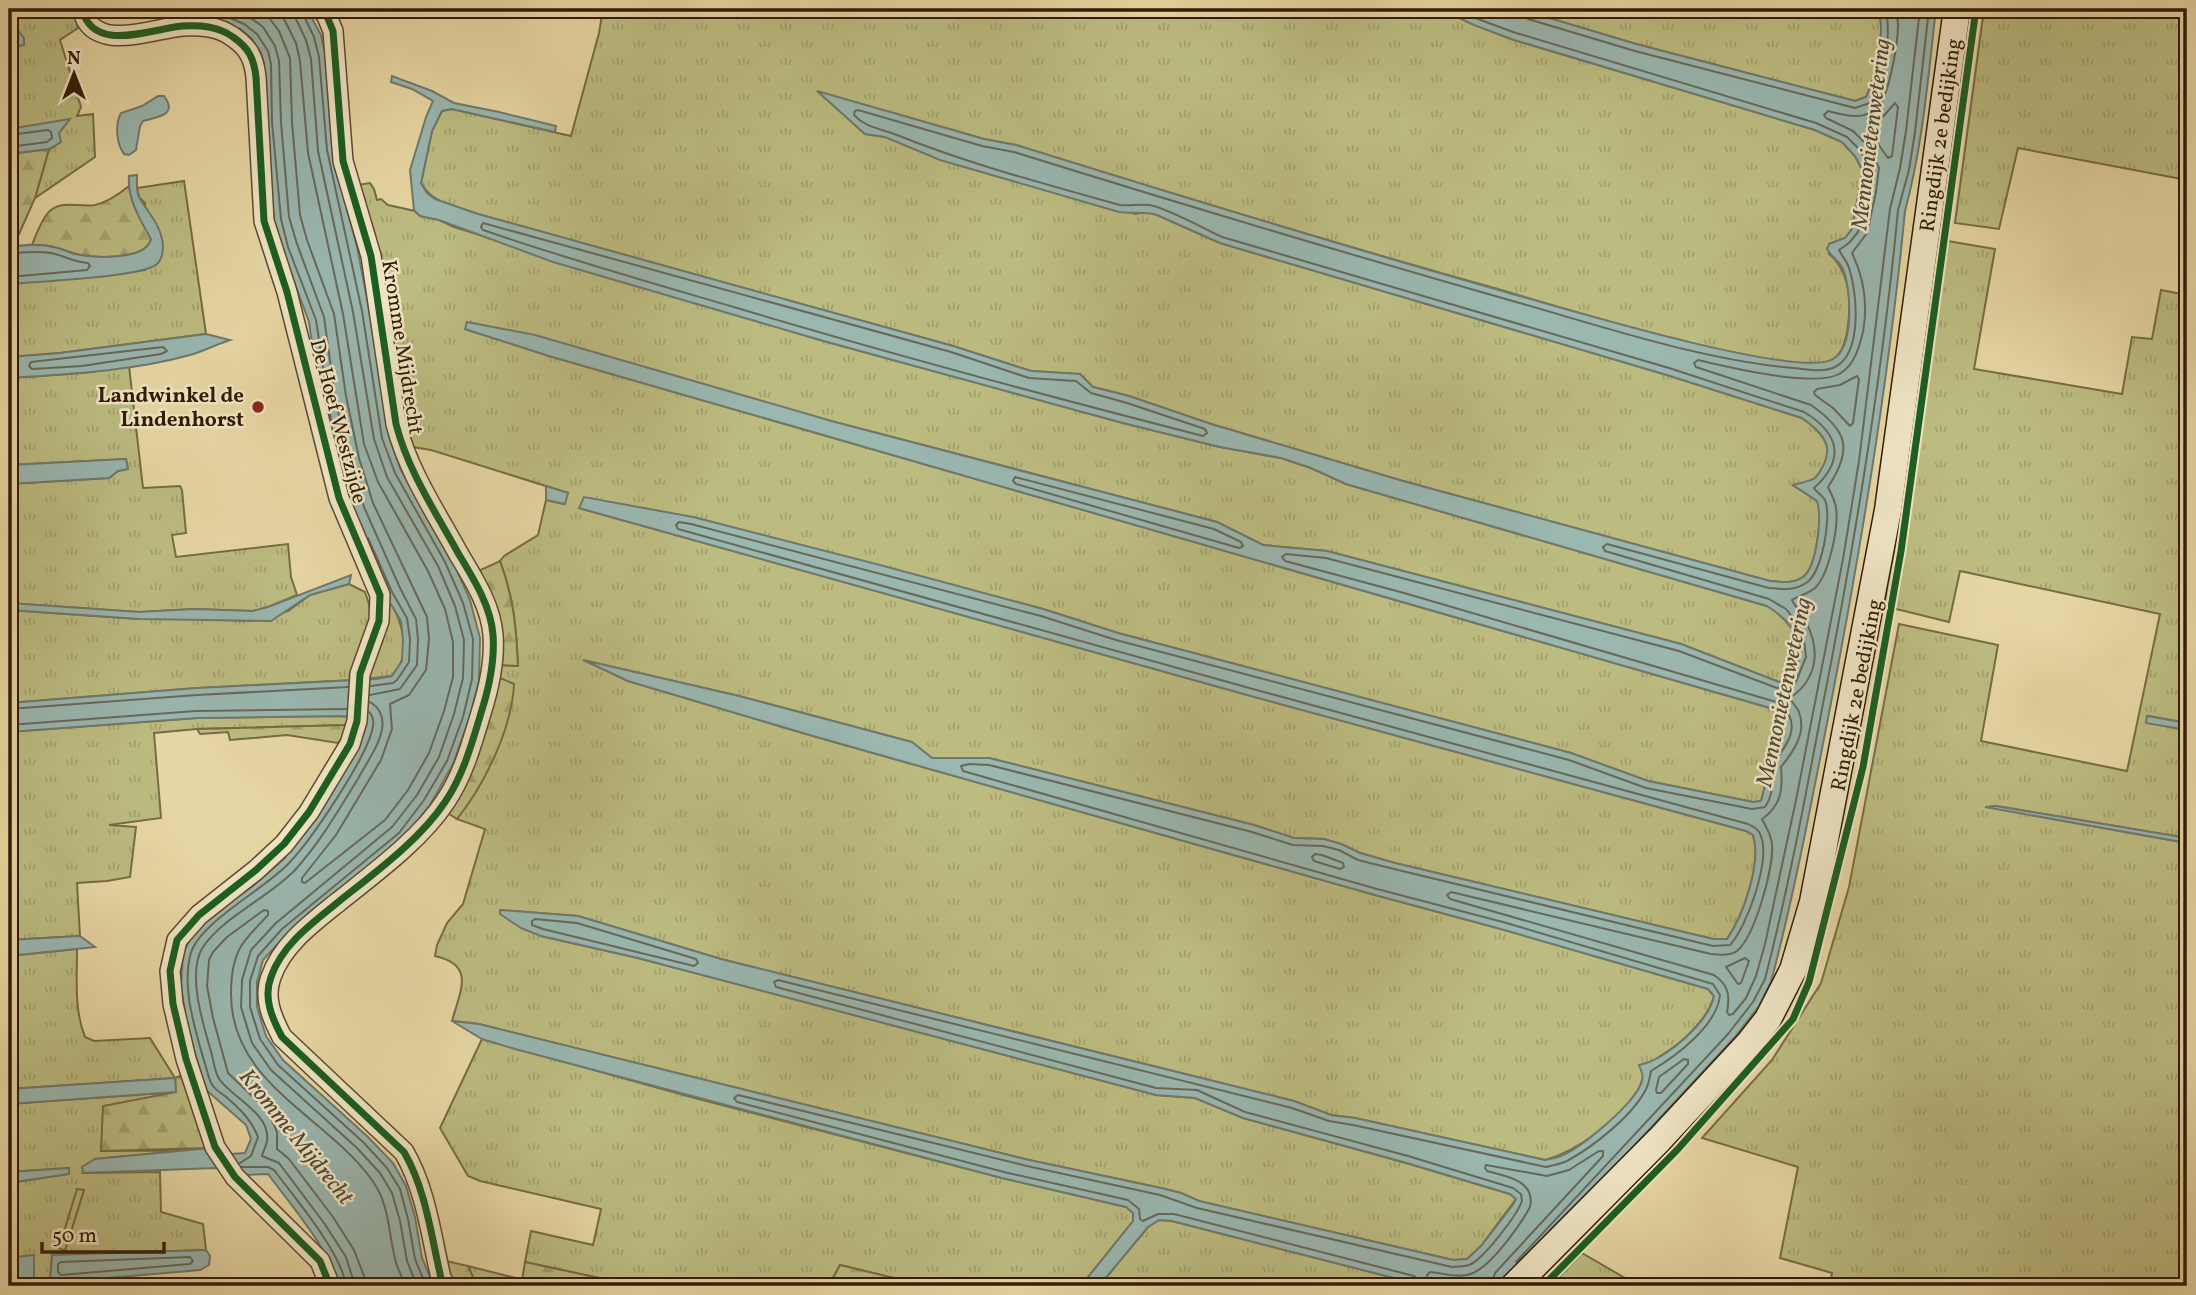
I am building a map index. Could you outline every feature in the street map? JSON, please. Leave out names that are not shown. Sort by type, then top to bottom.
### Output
[{"type":"street","name":"De Hoef Westzijde","points":[[82,9],[86,21],[95,30],[110,34],[133,36],[181,26],[211,26],[243,44],[253,58],[264,221],[287,292],[339,498],[380,595],[379,621],[360,674],[357,721],[350,744],[309,811],[284,844],[199,915],[177,940],[170,971],[173,1004],[186,1059],[215,1147],[235,1177],[320,1261],[330,1286]]},
{"type":"street","name":"Kromme Mijdrecht","points":[[320,9],[326,14],[333,31],[343,161],[371,256],[396,424],[401,443],[422,490],[481,593],[493,633],[492,666],[470,750],[446,802],[414,838],[306,928],[280,958],[270,978],[268,998],[272,1017],[282,1037],[404,1152],[421,1190],[441,1278],[446,1286]]},
{"type":"street","name":"Ringdijk 2e bedijking","points":[[1514,1286],[1659,1140],[1750,1042],[1768,1019],[1793,970],[1813,902],[1888,510],[1956,9]]},
{"type":"green space","points":[[9,9],[76,9],[78,28],[60,40],[81,107],[77,116],[93,114],[95,157],[35,198],[49,149],[54,147],[59,133],[69,120],[9,129],[9,47],[24,45],[19,32],[9,33]]},
{"type":"green space","points":[[603,9],[1440,9],[1511,39],[1815,130],[1842,142],[1855,156],[1863,171],[1852,229],[1845,238],[1829,244],[1829,254],[1841,267],[1847,284],[1849,321],[1838,355],[1832,360],[1810,363],[1724,350],[1616,323],[1316,237],[1016,145],[984,139],[819,92],[865,134],[885,137],[1135,214],[1147,212],[1157,215],[1220,243],[1667,375],[1802,418],[1823,438],[1828,453],[1823,469],[1815,478],[1794,486],[1818,501],[1819,529],[1808,572],[1795,581],[1770,581],[1403,481],[1093,387],[1080,374],[1031,371],[953,346],[478,214],[432,196],[421,183],[432,131],[442,111],[452,109],[571,136]]},
{"type":"green space","points":[[1519,9],[1878,9],[1881,29],[1870,89],[1866,97],[1855,101],[1636,44]]},
{"type":"green space","points":[[1984,9],[2187,9],[2187,180],[2018,148],[1999,229],[1955,223]]},
{"type":"green space","points":[[49,149],[35,198],[19,234],[9,235],[9,154]]},
{"type":"green space","points":[[184,181],[206,334],[9,357],[9,284],[145,270],[145,203],[139,197],[137,188]]},
{"type":"green space","points":[[370,183],[377,200],[381,199],[388,205],[415,211],[420,216],[454,227],[820,340],[1123,423],[1220,447],[1281,458],[1346,484],[1767,606],[1786,621],[1798,642],[1798,661],[1790,680],[1779,682],[1681,644],[1327,551],[1263,545],[1217,522],[465,329],[549,356],[1777,710],[1784,718],[1782,737],[1764,761],[1765,781],[1761,801],[1753,802],[1648,781],[1571,753],[693,517],[579,508],[1746,831],[1753,835],[1755,860],[1745,903],[1727,939],[1713,939],[1395,863],[1324,839],[1294,838],[1254,825],[989,758],[932,758],[911,742],[739,696],[587,661],[628,681],[813,736],[1708,989],[1714,996],[1709,1009],[1690,1033],[1649,1066],[1638,1090],[1609,1123],[1584,1142],[1545,1160],[1331,1115],[1294,1101],[721,959],[578,916],[500,910],[541,936],[638,958],[1156,1095],[1195,1098],[1243,1118],[1406,1163],[1510,1194],[1516,1199],[1481,1246],[1467,1259],[1453,1260],[1199,1201],[1161,1188],[1029,1160],[479,1024],[452,1021],[461,990],[461,973],[448,960],[435,956],[447,923],[463,904],[485,829],[457,819],[493,758],[498,665],[518,666],[513,613],[500,561],[538,535],[546,500],[564,504],[568,493],[431,450],[413,447],[405,424],[381,261],[374,231],[357,185]]},
{"type":"green space","points":[[129,186],[133,203],[151,239],[140,251],[120,256],[98,257],[32,245],[42,221],[52,209],[63,205],[100,204]]},
{"type":"green space","points":[[1936,239],[1995,249],[1974,369],[2122,394],[2132,337],[2152,339],[2161,290],[2187,295],[2187,723],[2148,716],[2146,722],[2187,730],[2187,838],[1996,806],[1988,807],[2187,843],[2187,1286],[1830,1286],[1832,1273],[1780,1258],[1798,1167],[1702,1138],[1772,1060],[1821,983],[1849,887],[1899,624],[1998,645],[1981,741],[2127,771],[2160,614],[1960,571],[1949,622],[1884,606]]},
{"type":"green space","points":[[129,366],[143,488],[180,486],[182,490],[186,533],[172,535],[176,557],[288,544],[291,577],[297,595],[253,611],[194,609],[139,612],[9,603],[9,484],[109,478],[118,471],[128,469],[126,459],[9,465],[9,378],[83,373]]},
{"type":"green space","points":[[500,561],[514,613],[518,666],[498,665],[476,572]]},
{"type":"green space","points":[[349,584],[365,592],[371,616],[369,636],[354,680],[197,688],[9,703],[9,610],[139,619],[252,621],[288,611],[310,595]]},
{"type":"green space","points":[[387,598],[402,628],[403,654],[392,676],[365,679],[383,638],[387,620]]},
{"type":"green space","points":[[498,677],[514,684],[508,719],[487,773],[457,819],[443,810]]},
{"type":"green space","points":[[353,717],[348,725],[197,729],[154,733],[161,818],[109,825],[136,827],[130,877],[77,883],[80,936],[9,940],[9,732],[197,718]]},
{"type":"green space","points":[[348,725],[346,734],[338,743],[287,735],[230,740],[228,732],[200,734],[197,729]]},
{"type":"green space","points":[[77,949],[78,1005],[85,1037],[94,1041],[150,1038],[175,1078],[9,1089],[9,956]]},
{"type":"green space","points":[[482,1039],[691,1097],[1002,1178],[1126,1207],[1134,1213],[1133,1221],[1081,1286],[927,1286],[840,1265],[833,1278],[834,1286],[636,1286],[525,1262],[531,1231],[593,1245],[601,1209],[468,1176],[440,1128]]},
{"type":"green space","points":[[185,1074],[210,1148],[101,1151],[103,1106],[176,1092],[175,1078]]},
{"type":"green space","points":[[176,1092],[102,1151],[191,1150],[95,1159],[83,1173],[160,1172],[161,1212],[203,1224],[206,1250],[52,1255],[50,1283],[116,1278],[116,1286],[9,1286],[34,1284],[33,1256],[9,1258],[9,1183],[69,1174],[68,1168],[9,1172],[9,1104]]},
{"type":"green space","points":[[77,1189],[84,1190],[65,1251],[59,1248]]},
{"type":"green space","points":[[1159,1220],[1172,1221],[1425,1286],[1099,1286],[1148,1227]]},
{"type":"green space","points":[[1582,1253],[1637,1285],[1550,1286]]},
{"type":"green space","points":[[442,1260],[468,1266],[477,1286],[455,1286]]},
{"type":"green space","points":[[525,1262],[636,1286],[547,1286],[522,1280]]},
{"type":"green space","points":[[840,1265],[927,1286],[834,1286],[833,1278]]},
{"type":"green space","points":[[468,1266],[547,1286],[477,1286]]},
{"type":"water","points":[[196,9],[307,9],[321,35],[344,198],[369,309],[389,436],[401,470],[452,559],[470,600],[480,638],[479,681],[469,719],[453,764],[430,805],[404,838],[286,935],[263,960],[257,982],[257,1007],[266,1036],[283,1060],[393,1163],[406,1186],[422,1258],[434,1286],[340,1286],[317,1241],[268,1174],[244,1175],[215,1168],[83,1173],[82,1167],[95,1159],[210,1148],[230,1154],[245,1153],[251,1139],[246,1125],[205,1089],[187,1024],[181,987],[183,953],[191,937],[209,917],[253,886],[284,859],[314,820],[358,747],[366,726],[366,718],[197,718],[9,732],[9,703],[197,688],[376,679],[392,676],[402,661],[401,621],[386,596],[349,513],[320,400],[309,322],[274,220],[265,123],[264,64],[261,53],[251,38],[240,29],[217,21]]},
{"type":"water","name":"Mennonietenwetering","points":[[1440,9],[1519,9],[1636,44],[1855,101],[1866,97],[1876,66],[1881,29],[1878,9],[1936,9],[1924,111],[1905,211],[1883,398],[1864,522],[1810,811],[1771,982],[1759,1006],[1734,1038],[1504,1286],[1425,1286],[1172,1221],[1159,1220],[1148,1227],[1099,1286],[1081,1286],[1133,1221],[1133,1213],[1126,1207],[1002,1178],[515,1049],[482,1039],[452,1021],[479,1024],[1029,1160],[1161,1188],[1199,1201],[1453,1260],[1467,1259],[1481,1246],[1516,1199],[1510,1194],[1407,1163],[1243,1118],[1195,1098],[1156,1095],[638,958],[541,936],[521,928],[500,914],[500,910],[578,916],[721,959],[1294,1101],[1331,1115],[1545,1160],[1559,1157],[1594,1135],[1630,1101],[1642,1081],[1639,1065],[1661,1056],[1695,1028],[1704,1017],[1714,996],[1708,989],[813,736],[628,681],[583,660],[739,696],[912,742],[932,758],[989,758],[1254,825],[1294,838],[1324,839],[1395,863],[1713,939],[1727,939],[1745,903],[1755,860],[1753,835],[1746,831],[579,508],[584,497],[693,517],[880,565],[1043,609],[1118,633],[1571,753],[1648,781],[1753,802],[1761,801],[1767,778],[1764,761],[1782,737],[1784,718],[1777,710],[549,356],[465,329],[467,322],[535,335],[835,422],[1217,522],[1263,545],[1327,551],[1681,644],[1779,682],[1790,680],[1798,661],[1799,650],[1795,634],[1780,615],[1767,606],[1346,484],[1281,458],[1220,447],[1123,423],[820,340],[553,262],[439,220],[420,216],[414,210],[410,170],[433,101],[412,89],[391,82],[392,76],[432,91],[454,103],[556,126],[555,132],[452,109],[442,111],[432,131],[421,183],[435,199],[478,214],[953,346],[1031,371],[1080,374],[1093,387],[1403,481],[1770,581],[1791,582],[1803,577],[1808,572],[1815,553],[1818,508],[1817,501],[1793,485],[1815,478],[1824,464],[1827,450],[1819,432],[1802,418],[1667,375],[1220,243],[1157,215],[1119,212],[940,160],[885,137],[865,134],[817,91],[984,139],[1016,145],[1370,253],[1666,336],[1722,350],[1810,363],[1833,359],[1840,352],[1848,330],[1848,290],[1843,269],[1827,249],[1829,244],[1845,238],[1852,229],[1863,171],[1855,156],[1842,142],[1815,130],[1511,39]]},
{"type":"water","points":[[19,32],[24,38],[24,45],[9,47],[9,33]]},
{"type":"water","points":[[158,96],[164,96],[168,103],[167,112],[143,121],[136,150],[129,155],[124,154],[117,134],[121,113],[142,106]]},
{"type":"water","points":[[70,119],[59,133],[61,142],[49,149],[9,154],[9,129]]},
{"type":"water","points":[[137,175],[138,195],[162,239],[161,259],[157,264],[148,269],[111,276],[9,284],[9,247],[42,245],[75,254],[106,257],[130,254],[147,246],[151,239],[130,192],[129,176]]},
{"type":"water","points":[[206,334],[230,340],[190,355],[146,365],[9,378],[9,357]]},
{"type":"water","points":[[126,459],[128,469],[118,471],[109,478],[9,484],[9,465]]},
{"type":"water","points":[[546,486],[568,493],[565,504],[546,500]]},
{"type":"water","points":[[351,575],[349,584],[310,595],[271,621],[139,619],[9,610],[9,603],[139,612],[194,609],[253,611]]},
{"type":"water","points":[[2147,716],[2187,723],[2187,730],[2146,723]]},
{"type":"water","points":[[1996,806],[2187,838],[2187,843],[1985,807]]},
{"type":"water","points":[[80,936],[95,947],[9,956],[9,940]]},
{"type":"water","points":[[175,1078],[176,1092],[9,1104],[9,1089]]},
{"type":"water","points":[[69,1168],[69,1174],[9,1183],[9,1172]]},
{"type":"water","points":[[206,1250],[210,1256],[209,1265],[200,1270],[50,1283],[52,1255]]},
{"type":"water","points":[[34,1255],[34,1284],[9,1286],[9,1258]]},
{"type":"cycle path","points":[[82,9],[88,23],[98,31],[110,35],[125,36],[182,26],[209,27],[233,37],[250,54],[256,77],[264,221],[287,292],[339,498],[380,595],[379,621],[360,674],[357,721],[350,744],[309,812],[284,844],[199,915],[177,940],[170,971],[173,1004],[186,1059],[215,1147],[235,1177],[320,1261],[330,1286]]},
{"type":"cycle path","points":[[320,9],[326,14],[333,31],[343,161],[371,256],[396,424],[415,474],[485,603],[492,624],[493,655],[487,694],[470,747],[462,770],[445,802],[409,843],[318,918],[290,945],[271,977],[268,1000],[282,1037],[404,1152],[423,1197],[441,1278],[446,1286]]},
{"type":"cycle path","points":[[1543,1286],[1678,1149],[1793,1019],[1809,982],[1863,767],[1901,551],[1976,9]]},
{"type":"place","name":"Landwinkel de Lindenhorst","points":[[258,407]]}]
